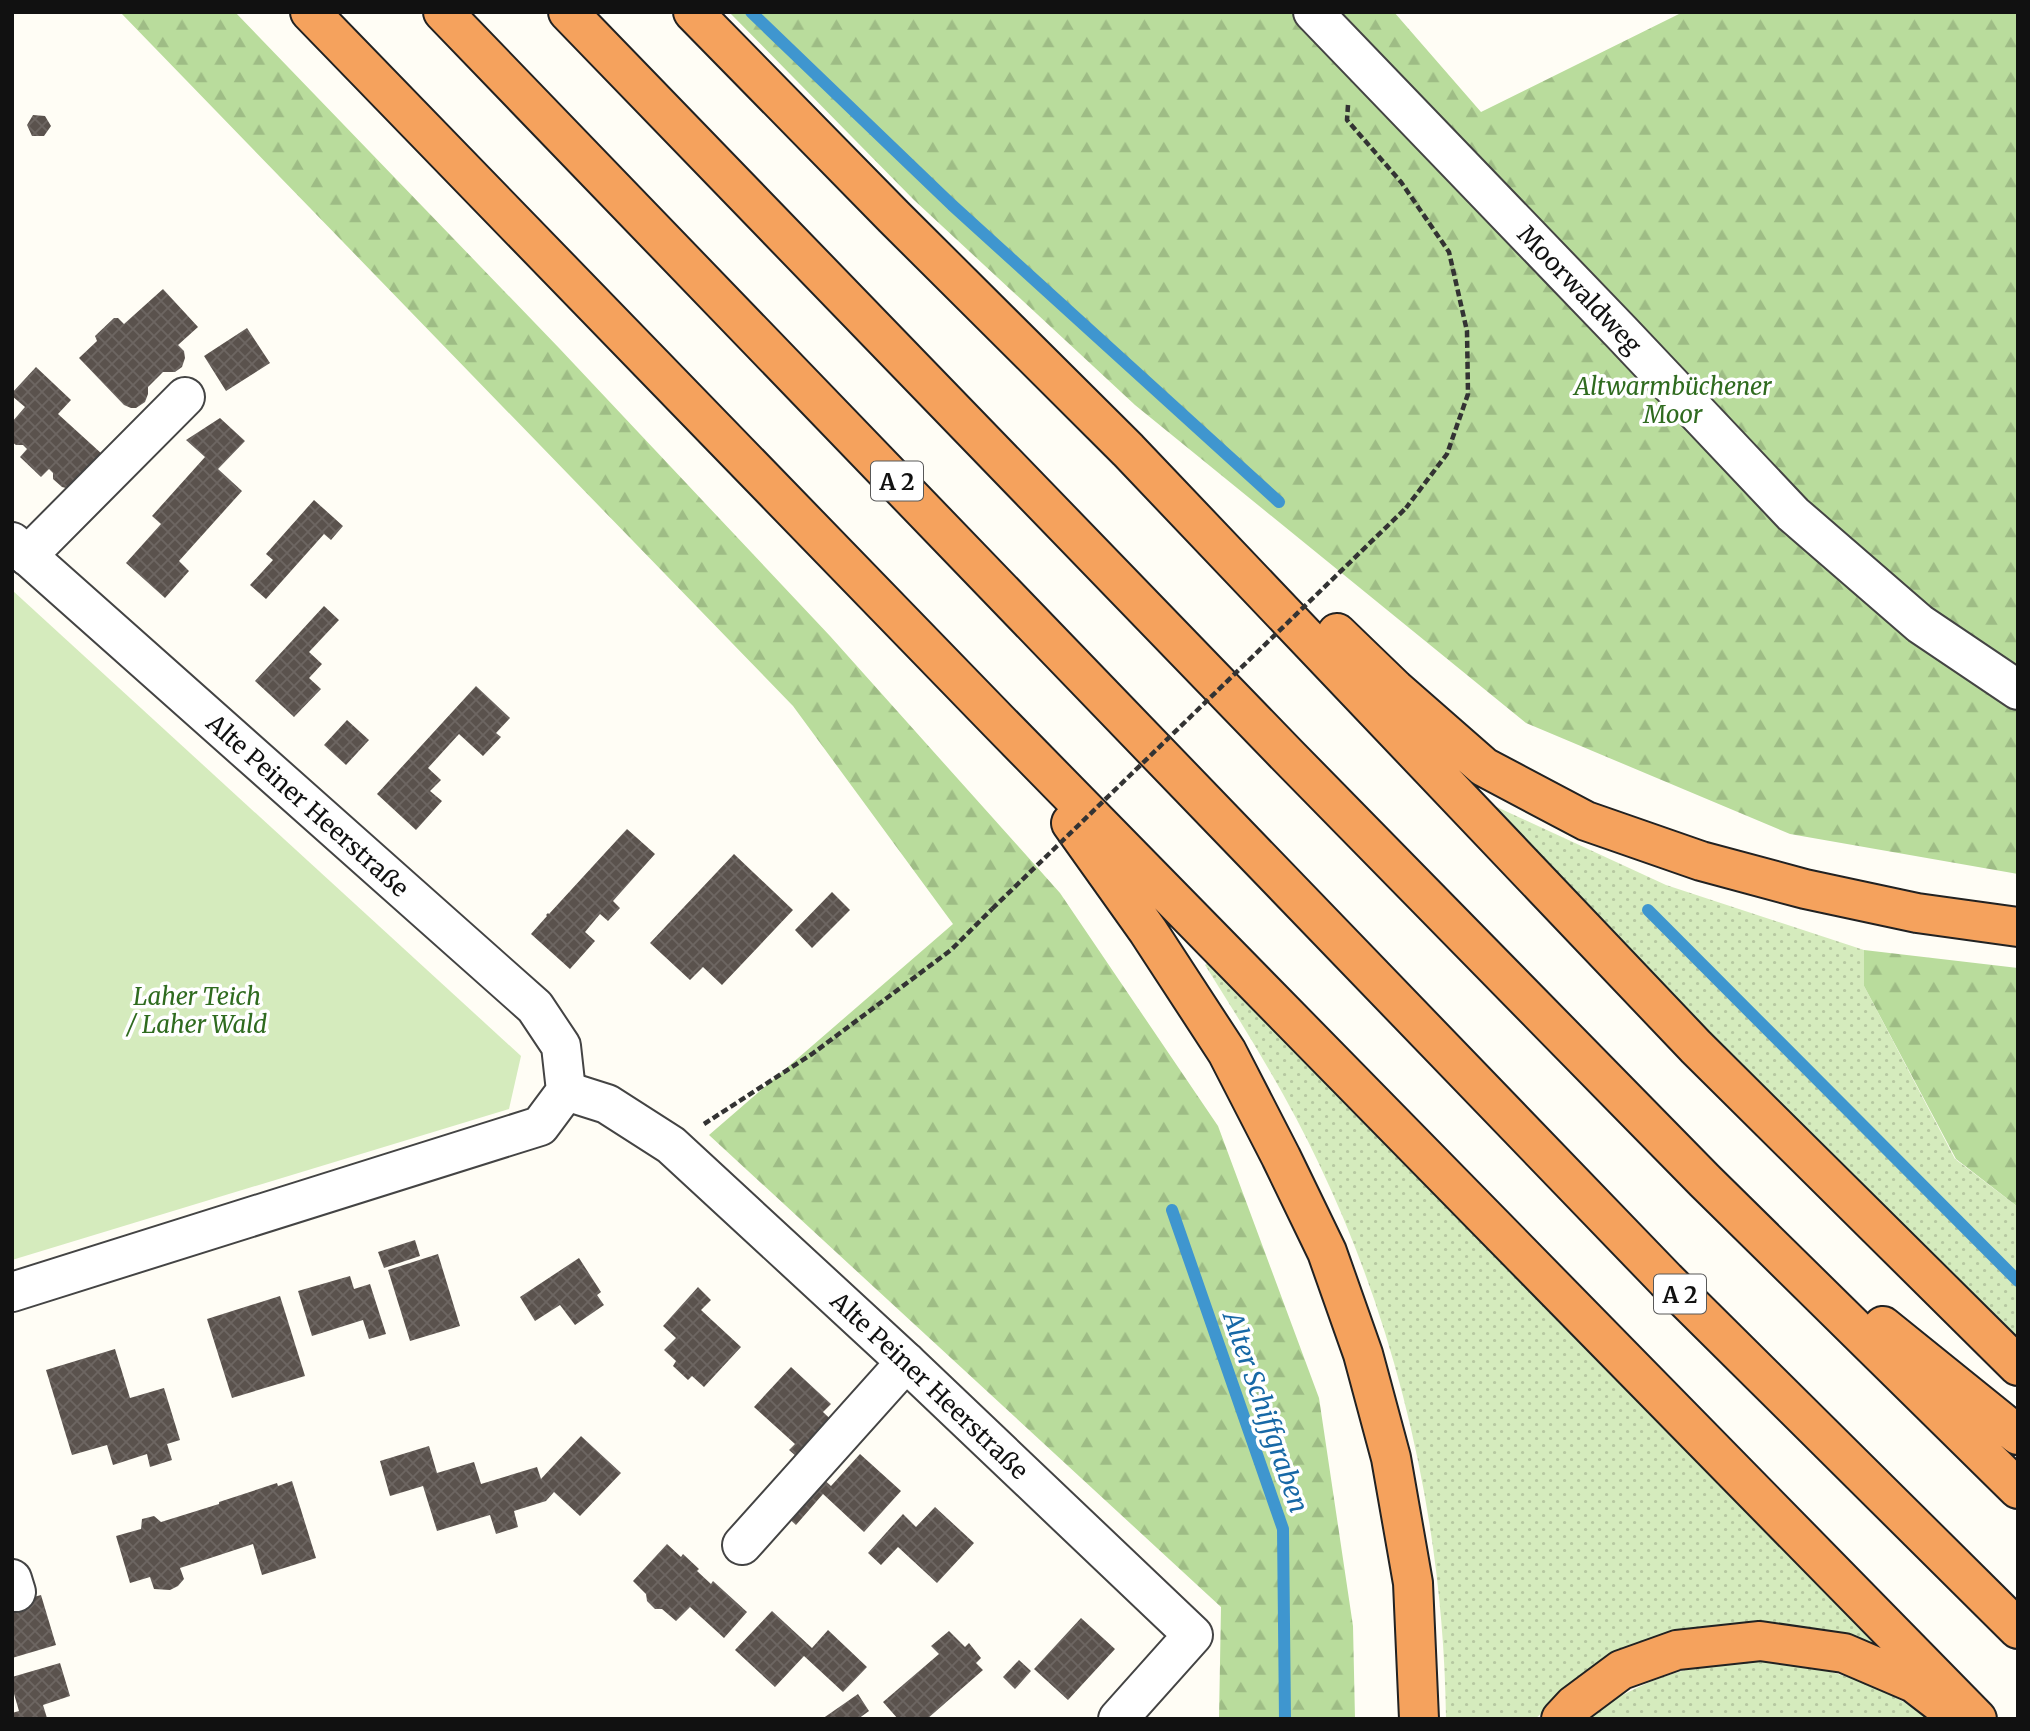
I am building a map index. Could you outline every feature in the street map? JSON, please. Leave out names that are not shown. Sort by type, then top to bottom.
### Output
[{"type":"highway","points":[[310,12],[999,722],[1977,1719]]},
{"type":"highway","name":"A 2","points":[[443,12],[1656,1270],[2018,1629]]},
{"type":"highway","points":[[568,12],[1288,756],[1705,1181],[2018,1489]]},
{"type":"highway","points":[[693,12],[1128,450],[1696,1047],[2018,1366]]},
{"type":"highway","points":[[1128,450],[1222,520],[1395,689],[1484,767],[1586,821],[1701,861],[1805,889],[1917,913],[2018,927]]},
{"type":"highway","points":[[999,722],[1148,931],[1227,1052],[1327,1252],[1363,1354],[1391,1458],[1413,1583],[1419,1719]]},
{"type":"highway","points":[[1705,1181],[2018,1435]]},
{"type":"highway","points":[[1561,1719],[1574,1705],[1621,1670],[1677,1650],[1760,1641],[1844,1653],[1914,1683],[1959,1719]]},
{"type":"street","name":"Moorwaldweg","points":[[1313,12],[1793,514],[1920,624],[2018,690]]},
{"type":"street","points":[[20,549],[186,397]]},
{"type":"street","name":"Alte Peiner Heerstraße","points":[[20,549],[535,1007],[561,1046],[566,1091],[607,1104],[671,1145],[906,1362],[1193,1635],[1118,1719]]},
{"type":"street","points":[[12,1292],[540,1126],[566,1091]]},
{"type":"street","points":[[743,1545],[906,1362]]},
{"type":"path","points":[[671,1145],[811,1054],[951,950],[1406,508],[1447,454],[1468,394],[1467,331],[1449,253],[1401,182],[1347,120],[1350,51]]},
{"type":"green space","points":[[120,12],[235,12],[559,348],[830,636],[1060,893],[1218,1126],[1319,1398],[1353,1626],[1355,1719],[1219,1719],[1221,1607],[709,1135],[953,924],[793,706]]},
{"type":"green space","name":"Altwarmbüchener Moor","points":[[729,12],[1394,12],[1481,112],[1683,12],[2018,12],[2018,874],[1790,834],[1526,723],[1135,405],[914,200]]},
{"type":"green space","name":"Laher Teich / Laher Wald","points":[[12,590],[521,1056],[509,1109],[12,1260]]},
{"type":"green space","points":[[1486,802],[1666,885],[1864,950],[1864,986],[1955,1159],[2018,1207],[2018,1346],[1920,1254]]},
{"type":"green space","points":[[1864,950],[2018,968],[2018,1207],[1956,1159],[1864,986]]},
{"type":"green space","points":[[1211,960],[1896,1655],[1823,1632],[1562,1695],[1535,1719],[1446,1719],[1437,1577],[1427,1506],[1413,1436],[1374,1298],[1349,1231],[1320,1166],[1280,1089],[1205,965]]},
{"type":"green space","points":[[1734,1660],[1787,1664],[1837,1674],[1884,1691],[1929,1719],[1585,1719],[1638,1687],[1692,1668]]},
{"type":"building","points":[[33,115],[45,116],[51,126],[44,136],[32,136],[27,125]]},
{"type":"building","points":[[163,289],[198,327],[178,345],[184,351],[182,367],[175,372],[163,372],[148,387],[145,402],[131,408],[124,405],[79,358],[97,341],[95,336],[114,318],[124,324]]},
{"type":"building","points":[[247,328],[270,363],[226,391],[204,356]]},
{"type":"building","points":[[36,367],[71,400],[58,414],[102,454],[70,489],[62,487],[53,479],[53,473],[49,469],[41,477],[20,457],[27,449],[12,442],[12,422],[25,407],[12,393]]},
{"type":"building","points":[[220,418],[245,441],[218,469],[242,491],[179,561],[189,571],[165,598],[126,563],[161,524],[152,516],[205,457],[186,440]]},
{"type":"building","points":[[314,500],[343,526],[331,540],[324,534],[266,599],[250,585],[273,560],[266,554]]},
{"type":"building","points":[[324,606],[339,620],[309,652],[322,664],[309,678],[321,689],[294,717],[255,681]]},
{"type":"building","points":[[476,686],[510,718],[496,733],[501,737],[483,756],[459,734],[428,768],[441,780],[430,791],[442,801],[416,830],[377,794]]},
{"type":"building","points":[[347,720],[369,740],[346,765],[324,745]]},
{"type":"building","points":[[627,829],[655,854],[613,901],[620,908],[608,921],[600,914],[585,932],[595,941],[570,969],[531,934]]},
{"type":"building","points":[[734,854],[793,910],[722,985],[703,967],[690,980],[650,943]]},
{"type":"building","points":[[832,892],[850,910],[812,948],[795,930]]},
{"type":"building","points":[[415,1240],[420,1256],[384,1268],[378,1252]]},
{"type":"building","points":[[438,1254],[460,1326],[410,1341],[388,1270]]},
{"type":"building","points":[[579,1258],[601,1292],[597,1295],[604,1305],[575,1325],[560,1305],[535,1321],[520,1297]]},
{"type":"building","points":[[350,1276],[354,1289],[370,1284],[386,1334],[369,1339],[363,1320],[312,1336],[298,1291]]},
{"type":"building","points":[[698,1287],[711,1300],[701,1310],[741,1347],[704,1387],[692,1376],[688,1380],[673,1366],[676,1361],[664,1350],[676,1338],[663,1326]]},
{"type":"building","points":[[280,1296],[305,1376],[232,1398],[207,1319]]},
{"type":"building","points":[[115,1349],[130,1398],[164,1388],[180,1440],[167,1444],[172,1460],[150,1467],[147,1454],[113,1465],[107,1445],[72,1455],[46,1370]]},
{"type":"building","points":[[791,1367],[831,1404],[823,1412],[838,1426],[804,1463],[789,1450],[795,1444],[754,1407]]},
{"type":"building","points":[[581,1436],[621,1473],[580,1516],[554,1492],[546,1501],[514,1511],[518,1527],[496,1534],[490,1515],[437,1531],[423,1486],[390,1496],[380,1461],[429,1446],[437,1473],[474,1462],[481,1484],[537,1467],[541,1479]]},
{"type":"building","points":[[860,1454],[901,1491],[864,1532],[823,1494],[796,1525],[783,1513],[818,1474],[831,1486]]},
{"type":"building","points":[[292,1481],[316,1558],[262,1575],[253,1544],[180,1568],[184,1579],[170,1590],[154,1589],[150,1577],[130,1583],[116,1536],[141,1529],[142,1519],[154,1516],[161,1522],[277,1483],[278,1486]]},
{"type":"building","points":[[935,1507],[974,1543],[937,1583],[898,1547],[881,1565],[868,1553],[903,1514],[916,1527]]},
{"type":"building","points":[[667,1544],[681,1557],[683,1554],[711,1584],[713,1581],[747,1612],[724,1638],[690,1607],[676,1621],[662,1609],[655,1609],[647,1601],[646,1594],[633,1581]]},
{"type":"building","points":[[41,1595],[56,1645],[12,1658],[12,1603]]},
{"type":"building","points":[[772,1611],[812,1648],[828,1630],[867,1667],[843,1692],[804,1656],[775,1687],[735,1650]]},
{"type":"building","points":[[1081,1618],[1115,1649],[1068,1700],[1034,1669]]},
{"type":"building","points":[[949,1631],[965,1647],[969,1643],[981,1658],[976,1663],[983,1670],[927,1719],[898,1719],[883,1702],[939,1654],[931,1646]]},
{"type":"building","points":[[1019,1660],[1031,1671],[1015,1689],[1003,1677]]},
{"type":"building","points":[[60,1663],[70,1696],[43,1705],[47,1718],[12,1719],[12,1713],[19,1711],[12,1677]]},
{"type":"building","points":[[858,1694],[869,1711],[858,1719],[822,1719]]},
{"type":"waterway","points":[[751,12],[952,205],[1279,502]]},
{"type":"waterway","points":[[1648,910],[2018,1281]]},
{"type":"waterway","name":"Alter Schiffgraben","points":[[1172,1210],[1283,1529],[1285,1719]]}]
